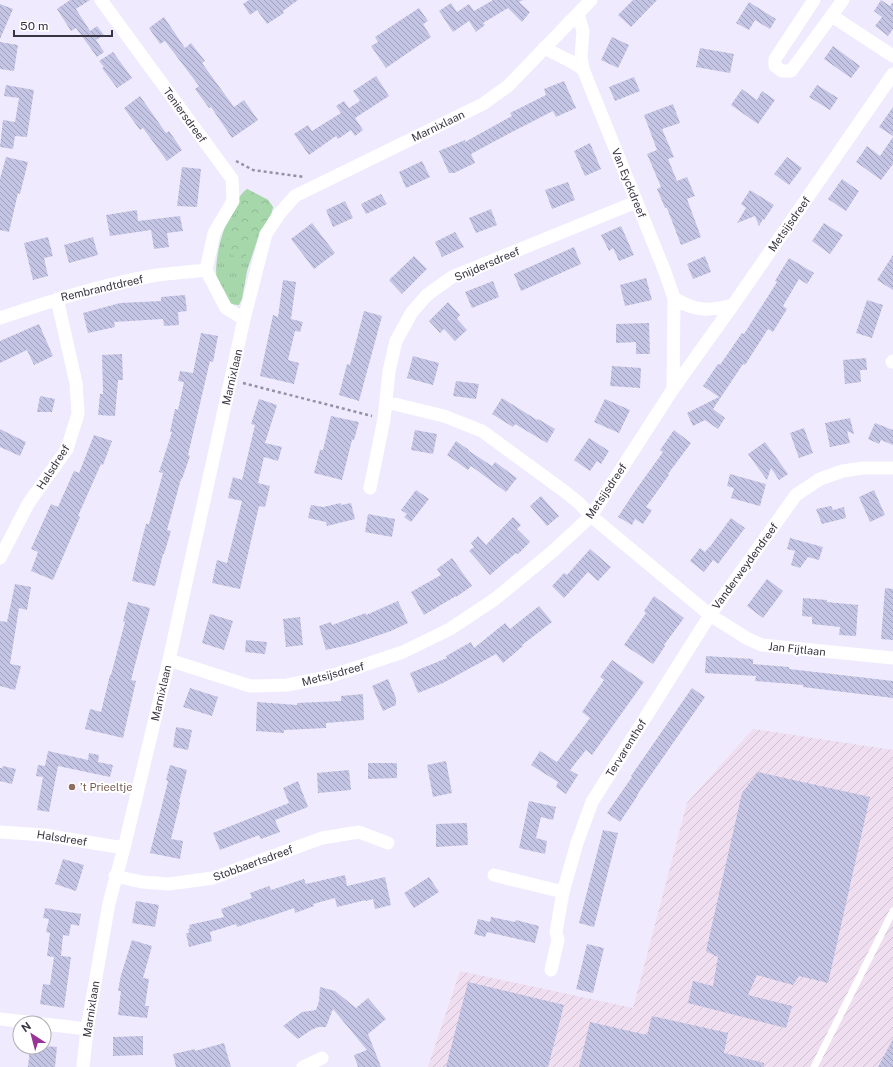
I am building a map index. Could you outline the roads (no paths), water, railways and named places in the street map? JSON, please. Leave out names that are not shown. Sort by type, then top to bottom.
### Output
[{"type":"street","name":"Teniersdreef","points":[[101,0],[232,180],[233,201],[214,232],[206,270]]},
{"type":"street","name":"Marnixlaan","points":[[83,1067],[87,1029],[108,903],[124,848],[169,660],[244,319],[266,234],[280,213],[295,196],[483,104],[508,86],[591,0]]},
{"type":"street","points":[[814,0],[775,59],[775,66],[782,71],[790,71],[843,0]]},
{"type":"street","name":"Van Eyckdreef","points":[[578,14],[583,31],[581,56],[583,69],[674,298],[673,388]]},
{"type":"street","points":[[832,16],[893,56]]},
{"type":"street","points":[[544,48],[583,69]]},
{"type":"street","name":"Metsijsdreef","points":[[169,660],[250,686],[287,685],[328,677],[403,652],[450,629],[501,594],[552,552],[591,516],[673,388],[733,305],[893,74]]},
{"type":"street","name":"Snijdersdreef","points":[[370,488],[384,419],[389,371],[396,341],[412,312],[427,295],[452,277],[636,202]]},
{"type":"street","points":[[206,270],[226,308],[244,319]]},
{"type":"street","name":"Rembrandtdreef","points":[[0,318],[56,299],[109,285],[158,275],[206,270]]},
{"type":"street","points":[[674,298],[697,309],[716,309],[733,305]]},
{"type":"street","name":"Halsdreef","points":[[0,558],[28,504],[67,449],[78,414],[76,383],[56,299]]},
{"type":"street","points":[[386,402],[444,416],[482,431],[564,491],[579,503],[591,516]]},
{"type":"street","name":"Vanderweydendreef","points":[[591,516],[710,615],[796,495],[820,479],[843,471],[863,468],[893,468]]},
{"type":"street","name":"Jan Fijtlaan","points":[[710,615],[748,639],[762,645],[893,658]]},
{"type":"street","name":"Tervarenthof","points":[[551,970],[558,940],[556,932],[563,892],[577,843],[592,802],[710,615]]},
{"type":"street","name":"Halsdreef","points":[[0,832],[44,835],[124,848]]},
{"type":"street","name":"Stobbaertsdreef","points":[[115,876],[142,882],[169,884],[213,878],[322,838],[359,832],[388,843]]},
{"type":"street","points":[[494,875],[563,892]]},
{"type":"street","points":[[0,1019],[12,1020]]},
{"type":"street","points":[[52,1025],[87,1029]]},
{"type":"street","points":[[303,1067],[322,1058]]},
{"type":"lane","points":[[814,1067],[893,911]]},
{"type":"place","name":"’t Prieeltje","points":[[72,787]]}]
